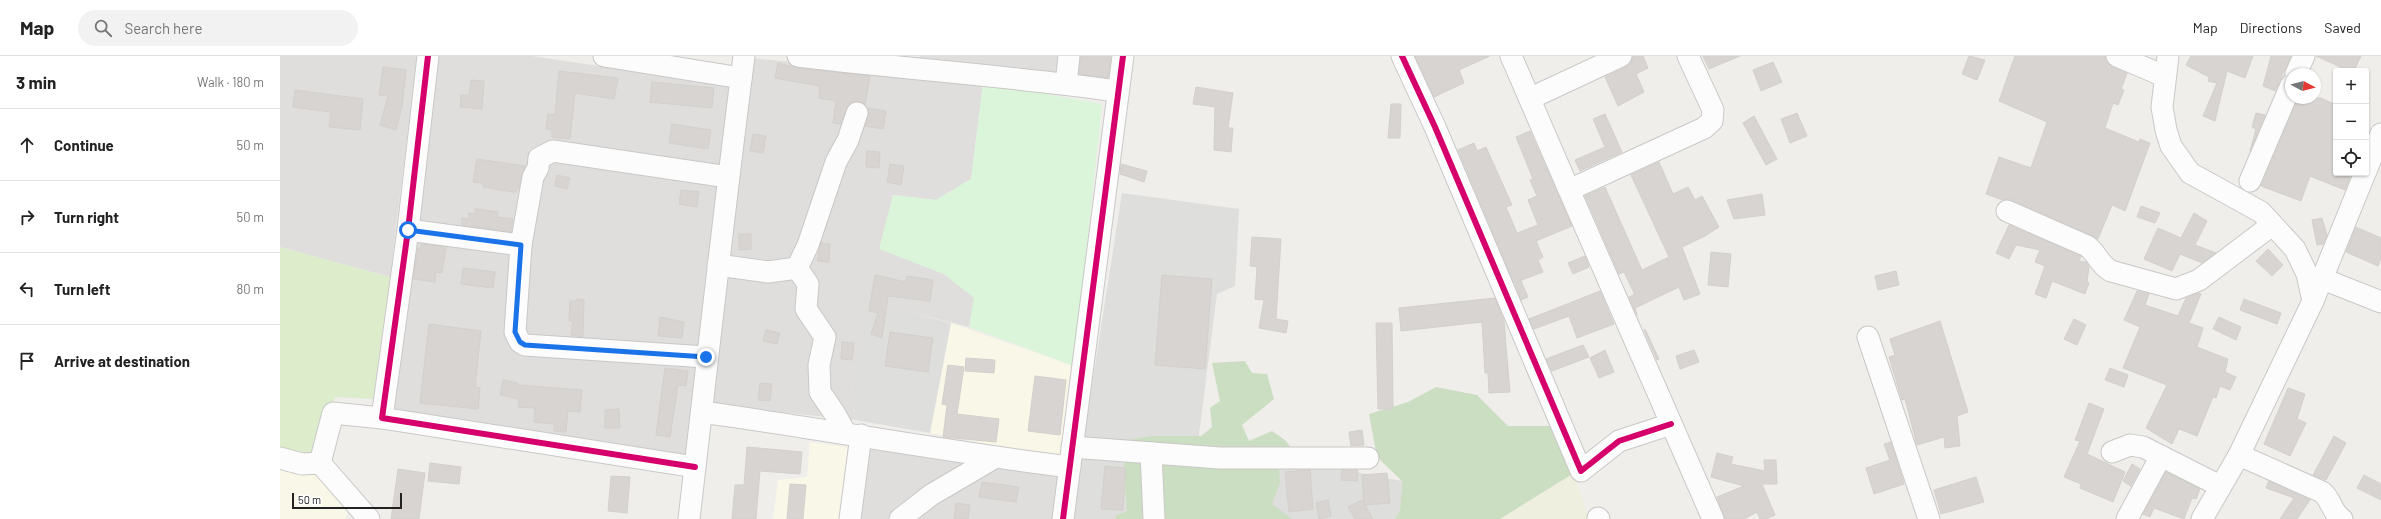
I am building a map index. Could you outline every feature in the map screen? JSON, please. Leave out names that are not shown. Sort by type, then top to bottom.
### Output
[{"type":"street","points":[[382,418],[408,230],[428,56]]},
{"type":"street","points":[[604,56],[741,78]]},
{"type":"street","points":[[689,519],[702,412],[706,357],[744,56]]},
{"type":"street","points":[[798,56],[910,63],[1117,91]]},
{"type":"street","points":[[1066,84],[1068,56]]},
{"type":"street","points":[[1063,519],[1117,91],[1123,56]]},
{"type":"street","points":[[1402,56],[1435,127],[1581,471],[1619,441],[1672,424]]},
{"type":"street","points":[[1511,56],[1531,98],[1569,190],[1713,519]]},
{"type":"street","points":[[1531,98],[1621,56]]},
{"type":"street","points":[[1569,190],[1704,128],[1712,121],[1713,110],[1688,56]]},
{"type":"street","points":[[2117,56],[2164,76]]},
{"type":"street","points":[[2168,56],[2164,76],[2162,107],[2166,130],[2172,146],[2190,173],[2261,212],[2295,249],[2307,274],[2313,302]]},
{"type":"street","points":[[2299,68],[2304,56]]},
{"type":"street","points":[[2250,181],[2285,99]]},
{"type":"street","points":[[796,268],[808,245],[836,162],[848,140],[857,113]]},
{"type":"street","points":[[2369,164],[2381,134]]},
{"type":"street","points":[[706,357],[525,345],[520,342],[515,332],[521,245],[533,177],[538,168],[539,158],[553,151],[728,177]]},
{"type":"street","points":[[2202,519],[2239,455],[2313,302],[2364,176]]},
{"type":"street","points":[[2007,211],[2087,246],[2098,255],[2104,268],[2176,289],[2199,280],[2272,225]]},
{"type":"street","points":[[408,230],[521,245]]},
{"type":"street","points":[[718,265],[768,272],[796,268]]},
{"type":"street","points":[[796,268],[808,284],[806,309],[825,337],[819,365],[820,392],[835,414],[853,434],[850,519]]},
{"type":"street","points":[[2322,279],[2381,302]]},
{"type":"street","points":[[1868,337],[1929,519]]},
{"type":"street","points":[[702,412],[853,434],[994,458],[1071,457],[1151,453],[1220,458],[1368,458]]},
{"type":"street","points":[[320,463],[333,413],[382,418],[695,467]]},
{"type":"street","points":[[2112,452],[2130,445],[2143,447],[2220,486]]},
{"type":"street","points":[[1151,453],[1154,519]]},
{"type":"street","points":[[2239,455],[2322,492],[2329,497],[2336,515],[2342,519]]},
{"type":"street","points":[[2127,519],[2161,456]]},
{"type":"street","points":[[280,458],[302,464],[320,463]]},
{"type":"street","points":[[900,519],[931,495],[994,458]]},
{"type":"street","points":[[320,463],[369,519]]},
{"type":"shaded area","points":[[280,56],[417,56],[390,277],[280,247]]},
{"type":"shaded area","points":[[439,56],[532,56],[732,86],[687,457],[391,410]]},
{"type":"shaded area","points":[[920,56],[1064,56],[1062,78],[919,63]]},
{"type":"shaded area","points":[[752,58],[983,83],[971,179],[936,200],[893,195],[880,249],[944,274],[975,298],[969,327],[905,311],[852,383],[855,420],[711,405]]},
{"type":"shaded area","points":[[1122,193],[1239,209],[1235,286],[1217,294],[1198,442],[1402,481],[1400,512],[1395,519],[1071,519]]},
{"type":"shaded area","points":[[905,311],[951,323],[930,433],[855,420],[852,383],[867,321]]},
{"type":"shaded area","points":[[951,323],[1074,366],[1062,459],[930,433]]},
{"type":"shaded area","points":[[810,442],[852,448],[843,519],[773,519],[778,480],[807,477]]},
{"type":"shaded area","points":[[865,449],[1061,471],[1055,519],[857,519]]},
{"type":"shaded area","points":[[280,465],[319,472],[348,508],[346,519],[280,519]]},
{"type":"green space","points":[[983,83],[1102,104],[1074,366],[969,327],[974,298],[944,274],[879,249],[893,195],[936,200],[971,179]]},
{"type":"green space","points":[[280,247],[390,277],[373,399],[335,397],[313,459],[280,452]]},
{"type":"green space","points":[[1245,361],[1252,373],[1267,374],[1274,399],[1242,425],[1249,441],[1272,431],[1285,440],[1296,454],[1279,468],[1280,483],[1272,504],[1292,519],[1116,519],[1115,516],[1127,511],[1122,441],[1153,436],[1201,436],[1212,427],[1210,408],[1220,401],[1212,363]]},
{"type":"green space","points":[[1436,387],[1477,395],[1508,426],[1554,426],[1574,473],[1500,519],[1395,519],[1400,511],[1402,481],[1377,457],[1369,414],[1408,402]]},
{"type":"green space","points":[[1574,473],[1589,519],[1500,519]]},
{"type":"building","points":[[1081,56],[1111,56],[1108,78],[1079,74]]},
{"type":"building","points":[[1415,56],[1490,56],[1459,70],[1464,83],[1434,97]]},
{"type":"building","points":[[1633,56],[1643,56],[1648,68],[1636,74],[1644,92],[1618,106],[1605,77],[1626,67],[1631,63]]},
{"type":"building","points":[[1703,56],[1740,56],[1709,69]]},
{"type":"building","points":[[1969,56],[1985,60],[1977,80],[1962,74]]},
{"type":"building","points":[[2015,56],[2105,56],[2108,63],[2127,73],[2121,89],[2124,90],[2118,105],[2113,103],[2105,128],[2139,142],[2140,139],[2150,143],[2125,211],[2112,205],[2098,239],[2012,200],[2003,200],[1986,194],[1999,157],[2031,168],[2047,122],[1999,101]]},
{"type":"building","points":[[2191,56],[2253,56],[2245,78],[2227,71],[2215,121],[2203,116],[2217,83],[2208,81],[2209,77],[2186,65]]},
{"type":"building","points":[[2271,56],[2291,56],[2275,91],[2263,86]]},
{"type":"building","points":[[2316,56],[2361,56],[2355,68],[2342,68]]},
{"type":"building","points":[[1773,62],[1782,82],[1761,91],[1753,70]]},
{"type":"building","points":[[778,63],[797,68],[870,76],[865,105],[855,101],[849,104],[841,124],[833,123],[836,101],[819,98],[820,86],[775,78]]},
{"type":"building","points":[[383,67],[406,70],[402,107],[396,130],[380,125],[388,96],[379,95]]},
{"type":"building","points":[[559,71],[618,78],[614,99],[575,93],[570,139],[552,137],[552,130],[546,129],[548,114],[555,115]]},
{"type":"building","points":[[471,80],[484,81],[482,109],[460,107],[461,95],[469,95]]},
{"type":"building","points":[[652,82],[714,88],[712,108],[650,102]]},
{"type":"building","points":[[1196,87],[1233,93],[1228,128],[1233,128],[1231,152],[1214,150],[1215,107],[1193,104]]},
{"type":"building","points":[[295,90],[363,99],[360,130],[329,127],[331,112],[293,107]]},
{"type":"building","points":[[2321,98],[2333,104],[2333,176],[2350,177],[2345,190],[2310,176],[2301,201],[2261,186],[2295,104],[2321,104]]},
{"type":"building","points":[[1391,104],[1401,104],[1400,138],[1388,138]]},
{"type":"building","points":[[868,108],[886,111],[883,129],[865,126],[868,116]]},
{"type":"building","points":[[1797,113],[1807,136],[1790,143],[1781,119]]},
{"type":"building","points":[[2256,113],[2265,115],[2250,151],[2256,129],[2252,127]]},
{"type":"building","points":[[1605,114],[1622,152],[1580,171],[1575,160],[1605,147],[1593,119]]},
{"type":"building","points":[[1754,116],[1777,159],[1766,165],[1743,123]]},
{"type":"building","points":[[672,124],[711,130],[708,149],[669,143]]},
{"type":"building","points":[[1530,131],[1572,226],[1536,241],[1543,257],[1538,260],[1543,272],[1514,283],[1458,150],[1474,143],[1477,151],[1486,147],[1512,205],[1506,207],[1517,233],[1538,225],[1528,200],[1537,196],[1530,180],[1533,179],[1516,137]]},
{"type":"building","points":[[753,134],[766,136],[763,153],[750,151]]},
{"type":"building","points":[[867,151],[880,152],[879,168],[866,167]]},
{"type":"building","points":[[477,159],[525,166],[519,187],[515,192],[512,192],[483,187],[484,183],[473,182]]},
{"type":"building","points":[[1659,162],[1673,194],[1688,187],[1695,200],[1702,196],[1719,227],[1705,236],[1682,247],[1700,294],[1684,300],[1679,287],[1635,308],[1637,315],[1629,297],[1634,295],[1634,293],[1624,272],[1619,274],[1585,196],[1605,187],[1642,270],[1669,257],[1631,175]]},
{"type":"building","points":[[890,164],[904,166],[901,185],[887,182]]},
{"type":"building","points":[[1121,164],[1147,171],[1144,182],[1120,174]]},
{"type":"building","points":[[557,175],[570,178],[567,189],[555,186]]},
{"type":"building","points":[[681,190],[699,192],[697,207],[679,204]]},
{"type":"building","points":[[1762,194],[1765,215],[1734,219],[1727,200]]},
{"type":"building","points":[[2141,206],[2160,213],[2155,223],[2137,217]]},
{"type":"building","points":[[475,209],[498,212],[497,217],[513,219],[511,232],[462,225],[462,218],[470,219],[468,213],[475,214]]},
{"type":"building","points":[[2194,213],[2207,221],[2195,245],[2216,253],[2202,263],[2180,254],[2172,271],[2144,259],[2158,228],[2181,238]]},
{"type":"building","points":[[2322,218],[2327,235],[2323,244],[2317,245],[2312,220]]},
{"type":"building","points":[[2009,225],[2081,256],[2079,261],[2086,262],[2089,267],[2087,282],[2089,283],[2085,294],[2052,281],[2046,298],[2035,294],[2045,266],[2035,262],[2040,250],[2016,245],[2009,259],[1996,253]]},
{"type":"building","points":[[2356,227],[2381,238],[2381,258],[2378,266],[2346,252]]},
{"type":"building","points":[[739,234],[751,234],[751,249],[739,250]]},
{"type":"building","points":[[1252,237],[1281,239],[1276,319],[1288,321],[1286,333],[1259,328],[1264,300],[1255,299],[1257,267],[1250,266]]},
{"type":"building","points":[[821,243],[830,244],[829,262],[817,261]]},
{"type":"building","points":[[421,244],[446,247],[442,273],[436,272],[435,282],[413,279],[418,248],[421,249]]},
{"type":"building","points":[[2268,249],[2283,265],[2272,276],[2256,261]]},
{"type":"building","points":[[1711,252],[1731,254],[1728,287],[1708,285]]},
{"type":"building","points":[[1585,256],[1589,267],[1573,274],[1568,263]]},
{"type":"building","points":[[463,268],[495,272],[493,288],[461,284]]},
{"type":"building","points":[[1896,271],[1899,285],[1878,290],[1875,276]]},
{"type":"building","points":[[875,275],[906,282],[907,276],[933,280],[930,301],[888,296],[882,338],[871,334],[878,313],[869,311]]},
{"type":"building","points":[[1162,275],[1212,279],[1205,369],[1155,365]]},
{"type":"building","points":[[1521,281],[1528,297],[1521,300],[1515,284]]},
{"type":"building","points":[[1600,291],[1614,324],[1577,338],[1569,316],[1534,329],[1529,319]]},
{"type":"building","points":[[2137,291],[2149,294],[2145,305],[2178,316],[2186,298],[2199,293],[2201,294],[2189,323],[2203,328],[2197,347],[2228,359],[2225,372],[2236,377],[2230,390],[2220,386],[2216,398],[2213,397],[2197,436],[2179,429],[2172,444],[2146,428],[2167,385],[2123,368],[2140,327],[2124,320]]},
{"type":"building","points":[[1495,298],[1504,321],[1510,392],[1489,393],[1488,373],[1485,373],[1482,322],[1401,331],[1399,308]]},
{"type":"building","points":[[577,299],[584,300],[583,337],[571,335],[573,321],[569,321],[570,301],[576,301]]},
{"type":"building","points":[[2244,299],[2281,313],[2277,324],[2240,310]]},
{"type":"building","points":[[660,317],[684,322],[682,338],[658,336]]},
{"type":"building","points":[[2219,317],[2241,327],[2236,340],[2213,329]]},
{"type":"building","points":[[2074,319],[2086,325],[2077,345],[2064,339]]},
{"type":"building","points":[[1940,321],[1968,412],[1957,416],[1960,446],[1945,448],[1944,437],[1917,445],[1905,399],[1902,400],[1889,357],[1895,355],[1890,339]]},
{"type":"building","points":[[1376,323],[1392,323],[1393,409],[1378,409]]},
{"type":"building","points":[[429,324],[481,331],[475,387],[480,388],[478,409],[420,403]]},
{"type":"building","points":[[1645,329],[1659,359],[1657,360],[1644,330]]},
{"type":"building","points":[[766,330],[780,333],[777,344],[763,341]]},
{"type":"building","points":[[890,332],[933,338],[928,372],[885,366]]},
{"type":"building","points":[[842,342],[854,343],[852,360],[841,359]]},
{"type":"building","points":[[1583,345],[1589,357],[1552,371],[1546,359]]},
{"type":"building","points":[[1605,350],[1614,372],[1599,378],[1590,358]]},
{"type":"building","points":[[1694,350],[1699,362],[1680,369],[1676,356]]},
{"type":"building","points":[[966,358],[995,360],[994,373],[965,371]]},
{"type":"building","points":[[948,365],[964,367],[957,414],[999,419],[996,442],[943,437],[947,405],[942,404]]},
{"type":"building","points":[[665,368],[688,371],[686,386],[678,385],[670,437],[656,435]]},
{"type":"building","points":[[2110,368],[2128,375],[2124,387],[2105,380]]},
{"type":"building","points":[[1035,376],[1066,380],[1060,435],[1028,431]]},
{"type":"building","points":[[503,380],[518,383],[518,385],[582,390],[580,412],[568,411],[566,432],[554,431],[554,424],[534,422],[535,408],[518,407],[519,399],[500,395]]},
{"type":"building","points":[[760,383],[772,384],[770,401],[758,400]]},
{"type":"building","points":[[2288,388],[2305,394],[2297,419],[2306,423],[2290,456],[2264,444]]},
{"type":"building","points":[[2089,403],[2104,409],[2087,454],[2125,472],[2113,502],[2080,488],[2081,484],[2064,477],[2080,441],[2075,440]]},
{"type":"building","points":[[619,409],[620,428],[605,428],[605,410]]},
{"type":"building","points":[[1362,430],[1364,445],[1351,446],[1349,432]]},
{"type":"building","points":[[2334,436],[2346,443],[2326,480],[2313,475]]},
{"type":"building","points":[[1891,442],[1904,484],[1874,494],[1866,468],[1890,460],[1884,444]]},
{"type":"building","points":[[747,447],[802,452],[800,474],[760,471],[756,519],[732,519],[735,485],[744,485]]},
{"type":"building","points":[[1717,453],[1733,457],[1731,464],[1765,471],[1764,460],[1776,460],[1777,484],[1762,484],[1775,515],[1766,519],[1760,519],[1757,512],[1744,519],[1725,519],[1717,497],[1744,486],[1711,477]]},
{"type":"building","points":[[430,463],[461,467],[459,484],[428,481]]},
{"type":"building","points":[[2132,464],[2140,469],[2131,486],[2123,481]]},
{"type":"building","points":[[1105,466],[1126,468],[1123,510],[1101,509]]},
{"type":"building","points":[[398,469],[425,473],[419,519],[391,519]]},
{"type":"building","points":[[1310,470],[1313,509],[1289,512],[1285,472]]},
{"type":"building","points":[[1342,470],[1358,470],[1357,481],[1341,480]]},
{"type":"building","points":[[2166,472],[2200,489],[2196,499],[2192,498],[2184,519],[2154,508],[2150,517],[2143,514]]},
{"type":"building","points":[[1387,473],[1390,503],[1365,505],[1373,519],[1355,519],[1348,507],[1362,500],[1364,504],[1362,475]]},
{"type":"building","points":[[2364,475],[2381,484],[2381,500],[2357,488]]},
{"type":"building","points":[[611,476],[630,477],[627,513],[608,511]]},
{"type":"building","points":[[1976,477],[1984,502],[1941,514],[1934,490]]},
{"type":"building","points":[[2269,481],[2310,500],[2297,519],[2280,519],[2294,498],[2266,488]]},
{"type":"building","points":[[982,482],[1019,487],[1016,502],[979,497]]},
{"type":"building","points":[[790,484],[806,485],[803,519],[787,519]]},
{"type":"building","points":[[1328,500],[1331,516],[1319,519],[1316,503]]},
{"type":"building","points":[[956,503],[970,505],[968,519],[954,519]]},
{"type":"cycle path","points":[[428,56],[408,230],[382,418],[695,467]]},
{"type":"cycle path","points":[[1063,519],[1123,56]]},
{"type":"cycle path","points":[[1402,56],[1435,127],[1581,471],[1619,441],[1671,424]]},
{"type":"route","points":[[408,230],[521,245],[515,332],[520,342],[525,345],[706,357]]}]
